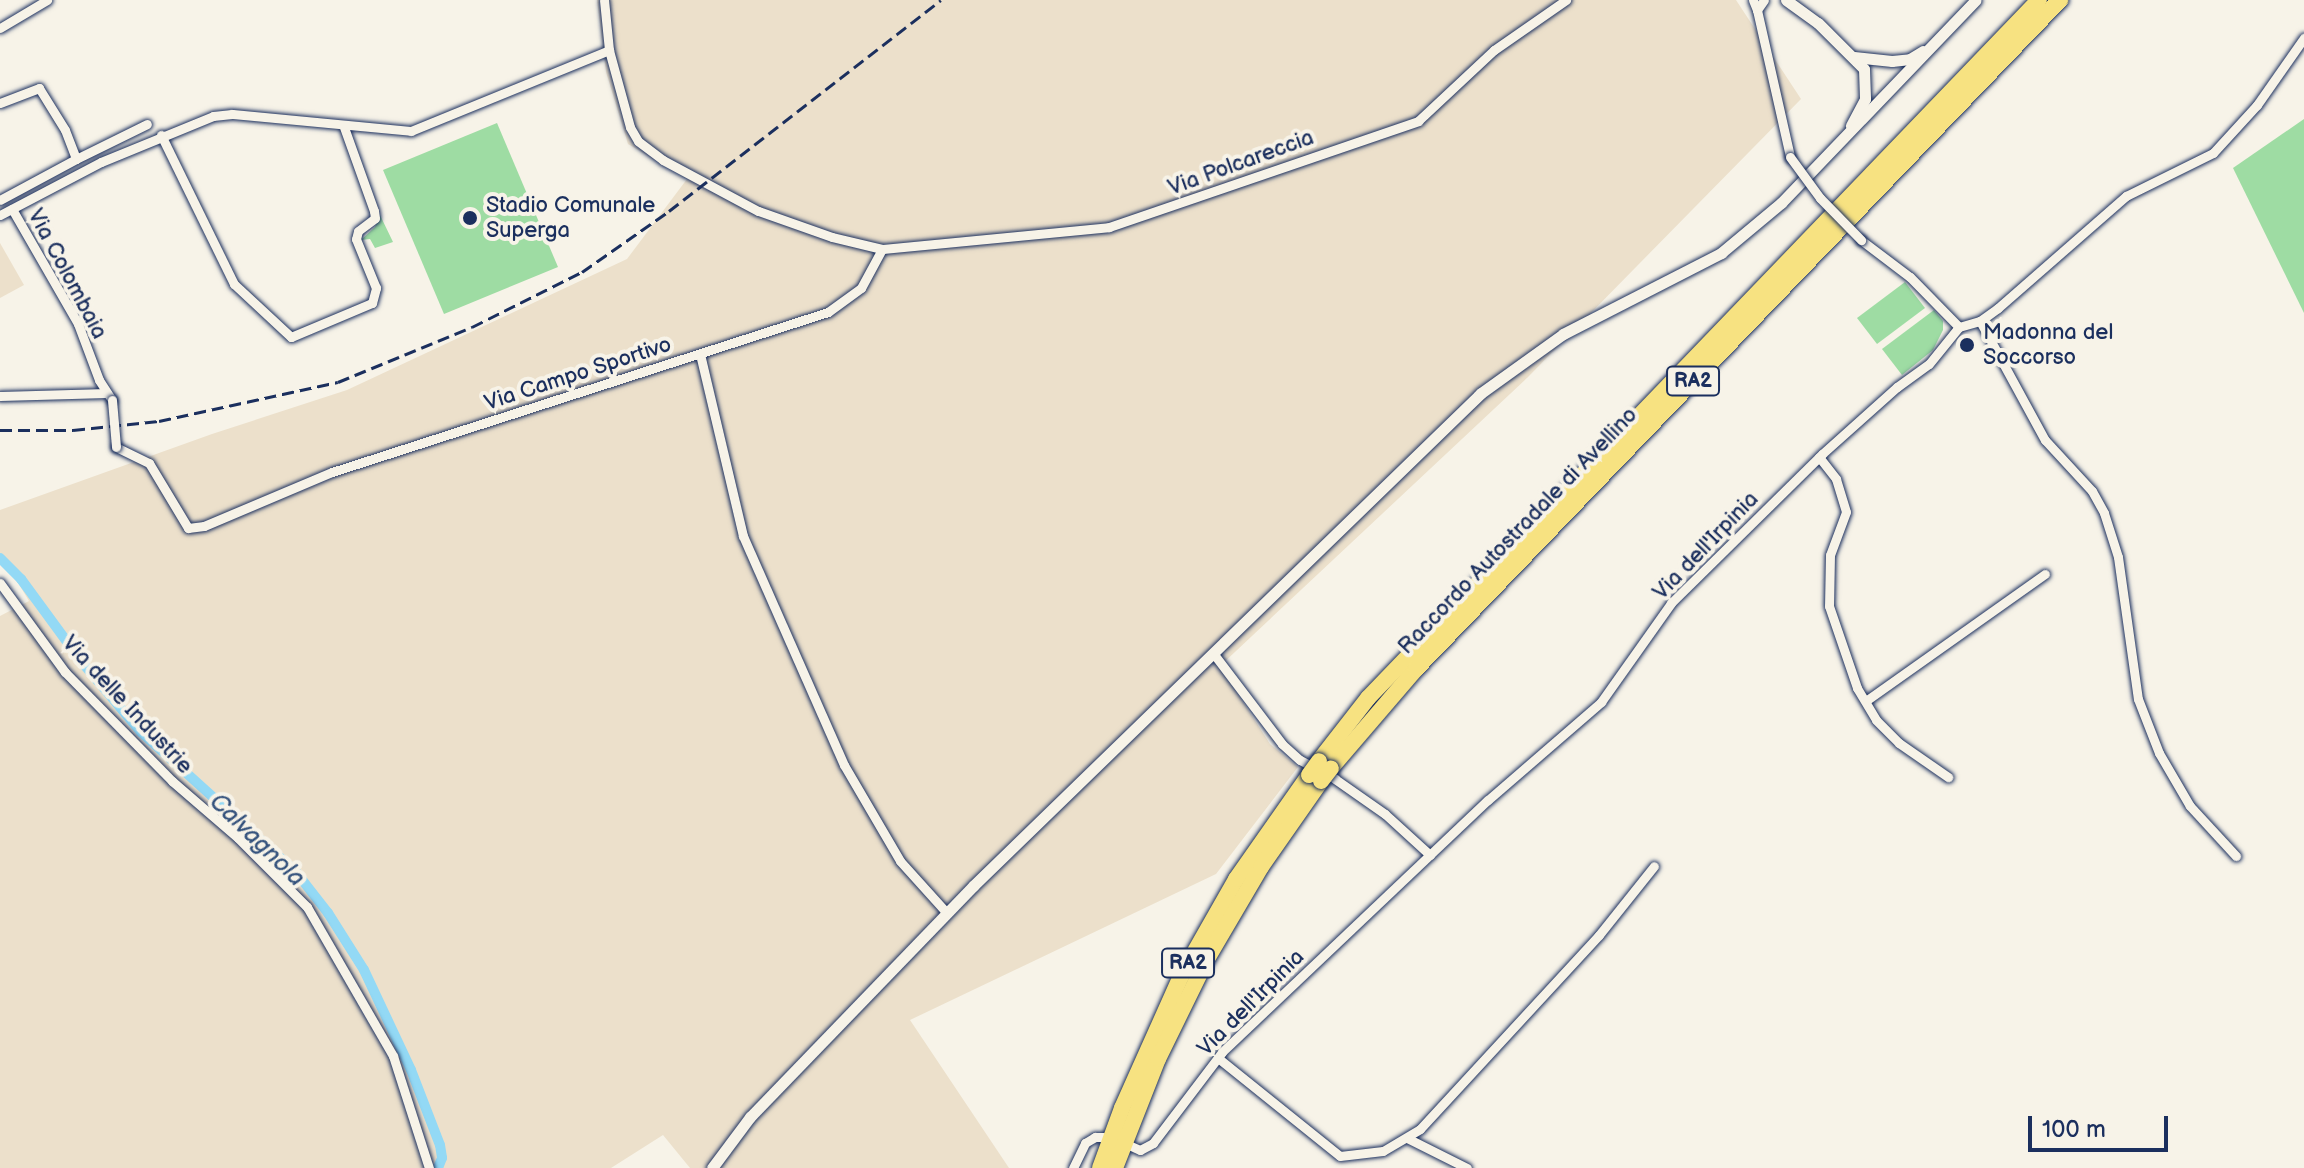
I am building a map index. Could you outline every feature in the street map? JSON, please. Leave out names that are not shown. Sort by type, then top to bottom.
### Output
[{"type":"highway","name":"Raccordo Autostradale di Avellino","points":[[1115,1168],[1158,1059],[1207,959],[1320,771],[1368,698],[2039,0]]},
{"type":"highway","name":"Raccordo Autostradale di Avellino","points":[[1100,1168],[1133,1082],[1181,976],[1236,879],[1320,771],[2060,0]]},
{"type":"street","points":[[0,28],[47,0]]},
{"type":"street","points":[[604,0],[609,50],[630,127],[638,141],[663,160],[771,217],[882,249]]},
{"type":"street","name":"Via Polcareccia","points":[[882,249],[1109,227],[1418,121],[1494,50],[1566,0]]},
{"type":"street","points":[[1764,0],[1755,5],[1790,157],[1820,198],[1861,240],[1910,277],[1959,327],[1980,321],[2126,196],[2213,153],[2257,105],[2304,38]]},
{"type":"street","points":[[1786,0],[1818,23],[1864,69],[1865,99],[1844,136]]},
{"type":"street","points":[[712,1168],[750,1117],[947,913],[1481,393],[1563,334],[1721,253],[1781,203],[1976,0]]},
{"type":"street","points":[[1854,57],[1892,61],[1910,59],[1935,44]]},
{"type":"street","points":[[0,215],[161,135],[213,116],[232,114],[411,131],[609,50]]},
{"type":"street","points":[[0,103],[39,88],[65,130],[76,159]]},
{"type":"street","points":[[0,200],[147,124]]},
{"type":"street","points":[[161,135],[234,284],[291,337],[372,303],[376,288],[356,239],[358,231],[375,218],[374,211],[344,127]]},
{"type":"street","name":"Via Colombaia","points":[[12,209],[82,332],[109,396],[116,447]]},
{"type":"street","name":"Via Campo Sportivo","points":[[116,447],[149,463],[184,523],[195,528],[332,472],[828,312],[861,288],[882,249]]},
{"type":"street","points":[[1980,321],[2045,440],[2092,491],[2104,513],[2118,557],[2138,699],[2159,753],[2190,806],[2236,856]]},
{"type":"street","name":"Via dell'Irpinia","points":[[1131,1146],[1140,1150],[1153,1143],[1218,1058],[1430,855],[1601,702],[1671,603],[1819,457],[1897,387],[1929,364],[1959,327]]},
{"type":"street","points":[[700,354],[743,536],[844,765],[900,861],[947,913]]},
{"type":"street","points":[[0,396],[109,396]]},
{"type":"street","points":[[1819,457],[1836,479],[1846,512],[1830,555],[1829,606],[1857,688],[1867,700],[1876,720],[1899,743],[1948,777]]},
{"type":"street","points":[[1867,700],[2045,574]]},
{"type":"street","name":"Via delle Industrie","points":[[0,583],[65,672],[172,781],[238,838],[307,907],[393,1056],[429,1168]]},
{"type":"street","points":[[1213,653],[1282,744],[1300,760],[1385,814],[1430,855]]},
{"type":"street","points":[[1218,1058],[1340,1156],[1383,1151],[1394,1141],[1407,1138],[1599,935],[1654,866]]},
{"type":"street","points":[[1073,1168],[1085,1143],[1103,1137]]},
{"type":"street","points":[[1407,1138],[1467,1168]]},
{"type":"shaded area","points":[[597,0],[1736,0],[1801,99],[1528,377],[1220,666],[1270,744],[1298,767],[1216,874],[910,1020],[1009,1168],[690,1168],[663,1135],[611,1168],[0,1168],[0,616],[29,601],[0,553],[0,510],[212,434],[347,390],[627,259],[687,179],[628,144],[606,72]]},
{"type":"shaded area","points":[[0,243],[24,285],[0,298]]},
{"type":"green space","points":[[2304,119],[2304,313],[2233,168]]},
{"type":"green space","name":"Stadio Comunale Superga","points":[[497,123],[558,267],[444,314],[383,170]]},
{"type":"green space","points":[[380,215],[393,242],[375,248],[370,239],[361,240],[375,227]]},
{"type":"green space","points":[[1905,282],[1925,308],[1877,344],[1857,318]]},
{"type":"green space","points":[[1934,310],[1943,321],[1943,330],[1933,350],[1902,375],[1882,349]]},
{"type":"waterway","name":"Calvagnola","points":[[0,558],[21,579],[81,661],[141,732],[296,872],[328,913],[364,970],[411,1070],[440,1145],[442,1158],[438,1168]]},
{"type":"railway","points":[[0,430],[73,430],[159,421],[338,382],[472,327],[582,272],[669,211],[941,0]]},
{"type":"place","name":"Stadio Comunale Superga","points":[[470,218]]},
{"type":"place","name":"Madonna del Soccorso","points":[[1967,345]]}]
